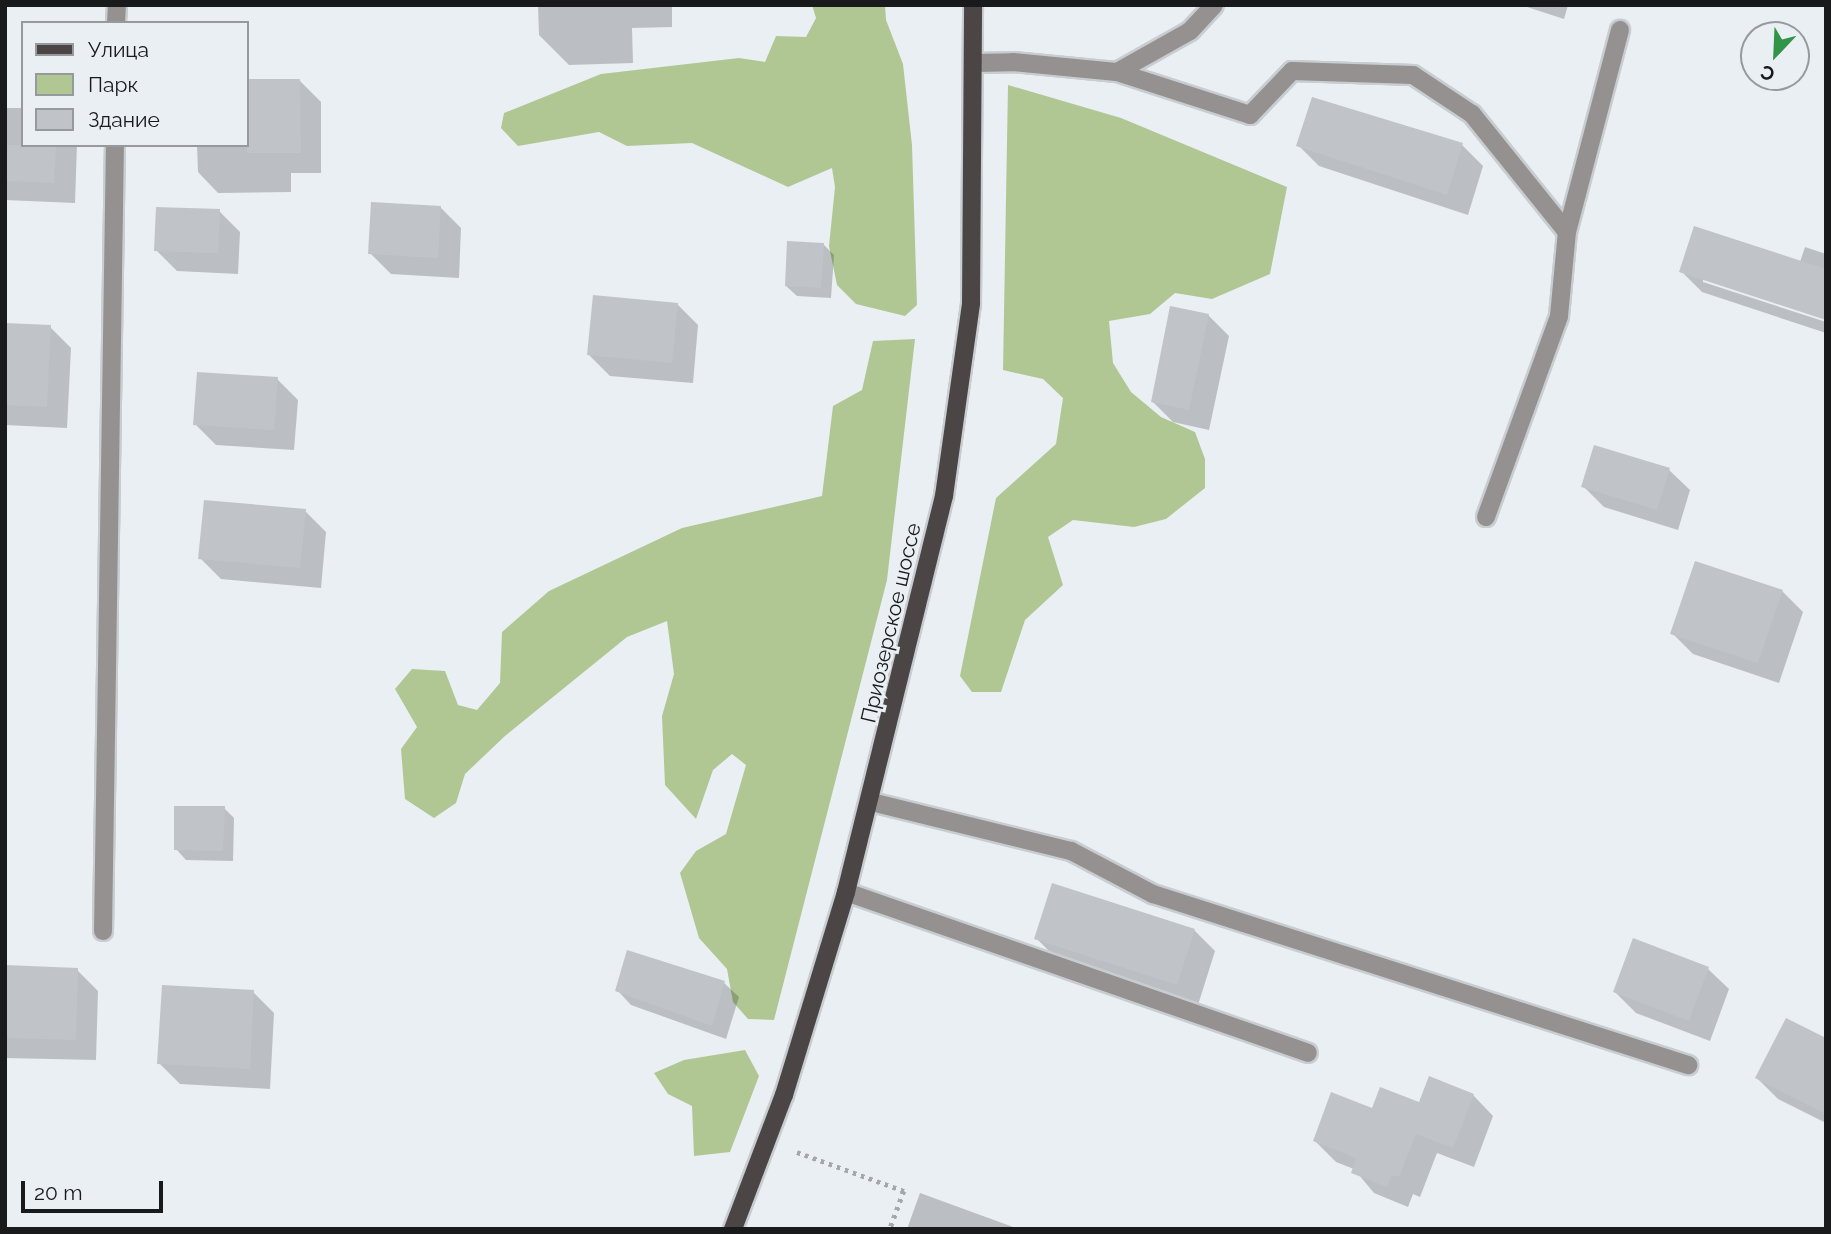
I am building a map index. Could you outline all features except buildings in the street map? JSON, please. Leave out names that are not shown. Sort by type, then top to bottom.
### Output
[{"type":"main road","name":"Приозерское шоссе","points":[[733,1229],[767,1141],[846,892],[871,802],[944,496],[971,303],[973,5]]},
{"type":"street","points":[[1117,72],[1189,31],[1214,5]]},
{"type":"street","points":[[1486,517],[1559,316],[1567,232],[1620,30]]},
{"type":"street","points":[[974,64],[1013,62],[1117,72],[1250,115],[1292,71],[1413,75],[1472,114],[1567,232]]},
{"type":"street","points":[[103,931],[115,147]]},
{"type":"street","points":[[871,802],[1071,850],[1153,894],[1688,1065]]},
{"type":"street","points":[[846,892],[1308,1053]]},
{"type":"path","points":[[767,1141],[904,1191],[890,1229]]},
{"type":"green space","points":[[812,5],[885,5],[886,20],[903,64],[912,145],[917,305],[905,316],[856,304],[837,285],[829,246],[835,187],[832,168],[788,187],[692,143],[627,146],[599,132],[518,146],[501,128],[504,113],[601,74],[739,58],[765,62],[776,36],[806,37],[816,18]]},
{"type":"green space","points":[[1008,85],[1121,118],[1287,187],[1270,274],[1212,299],[1175,293],[1150,314],[1109,321],[1113,363],[1131,392],[1161,417],[1195,432],[1205,459],[1205,488],[1166,519],[1134,527],[1073,520],[1048,537],[1063,585],[1025,620],[1001,692],[972,692],[960,676],[996,498],[1056,444],[1063,398],[1043,379],[1003,370]]},
{"type":"green space","points":[[915,339],[887,580],[774,1020],[748,1019],[733,1002],[727,969],[699,938],[680,873],[696,851],[726,834],[746,765],[732,754],[713,770],[696,819],[665,785],[662,716],[674,674],[667,621],[627,637],[505,736],[465,774],[456,803],[434,818],[405,799],[401,749],[417,727],[395,689],[412,669],[445,671],[458,705],[477,710],[500,683],[502,632],[549,591],[682,528],[822,496],[833,406],[862,390],[873,341]]},
{"type":"green space","points":[[745,1050],[759,1076],[730,1152],[694,1156],[692,1106],[668,1094],[654,1073],[684,1060]]}]
